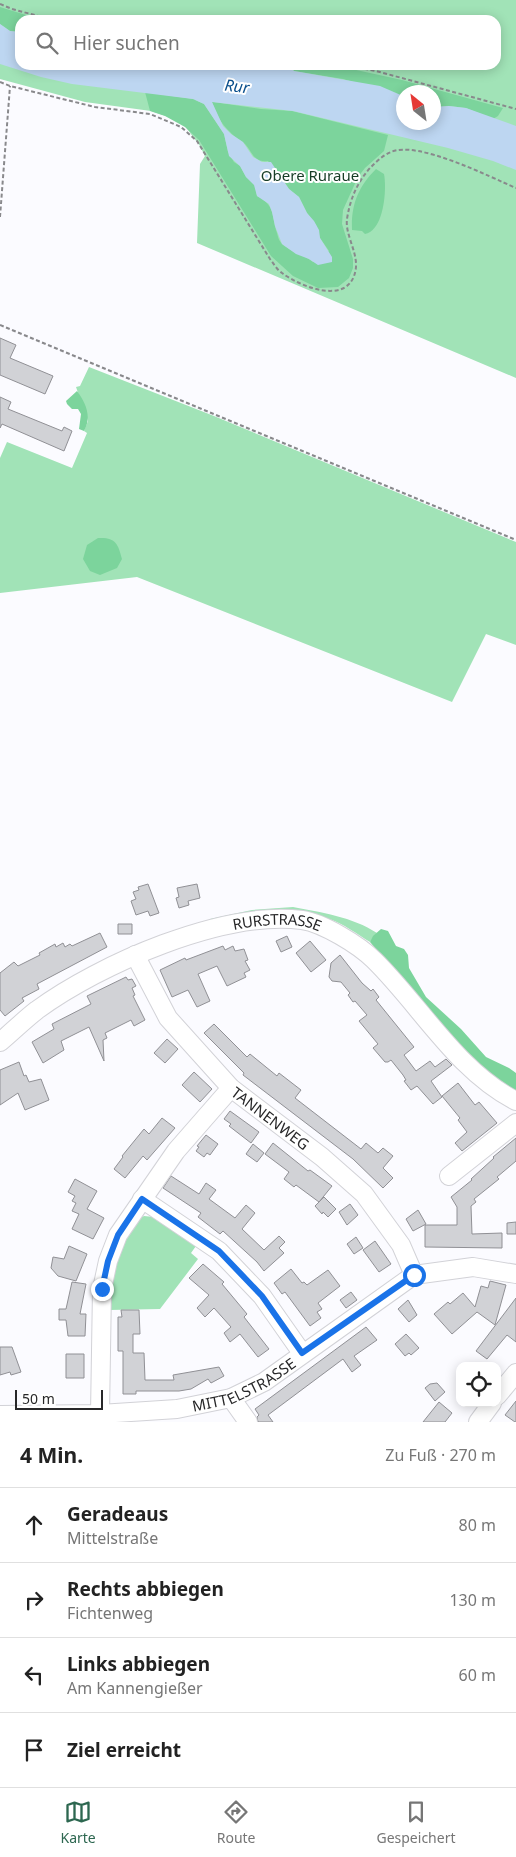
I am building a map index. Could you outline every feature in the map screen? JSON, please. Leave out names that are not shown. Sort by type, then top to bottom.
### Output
[{"type":"street","name":"RURSTRASSE","points":[[0,1042],[37,1011],[69,990],[135,955],[172,941],[237,923],[268,919],[304,920],[337,933],[373,959],[428,1023],[485,1082],[516,1101]]},
{"type":"street","name":"TANNENWEG","points":[[135,955],[168,1018],[231,1088],[322,1158],[364,1194],[401,1245],[414,1275]]},
{"type":"street","points":[[100,1414],[102,1289],[108,1261],[118,1235],[176,1151],[231,1088]]},
{"type":"street","points":[[449,1176],[516,1123]]},
{"type":"street","points":[[142,1199],[219,1251],[262,1296],[302,1353]]},
{"type":"street","name":"MITTELSTRASSE","points":[[0,1414],[100,1414],[177,1409],[231,1398],[264,1382],[302,1353],[414,1275],[473,1267],[516,1274]]},
{"type":"street","points":[[501,1391],[516,1373]]},
{"type":"street","points":[[231,1398],[248,1422]]},
{"type":"street","points":[[478,1422],[489,1407]]},
{"type":"path","points":[[0,4],[34,15]]},
{"type":"path","points":[[371,70],[516,109]]},
{"type":"path","points":[[0,82],[95,107],[150,114],[181,127],[197,141],[270,259],[281,273],[312,290],[332,292],[344,288],[351,280],[356,267],[346,222],[350,203],[363,176],[377,161],[392,152],[404,149],[424,152],[464,166],[516,188]]},
{"type":"path","points":[[0,217],[10,86]]},
{"type":"path","points":[[0,325],[516,540]]},
{"type":"green space","name":"Obere Ruraue","points":[[0,0],[516,0],[516,378],[197,243],[200,164],[205,156],[200,146],[181,121],[151,111],[85,102],[0,79]]},
{"type":"green space","points":[[0,7],[26,15],[15,15],[15,32],[10,31],[0,24]]},
{"type":"green space","points":[[293,70],[356,70],[420,85],[396,85],[396,94],[343,79]]},
{"type":"green space","points":[[441,91],[503,108],[498,116],[493,119],[466,108],[441,107]]},
{"type":"green space","points":[[145,92],[261,109],[292,111],[388,135],[384,151],[358,177],[343,210],[342,224],[353,259],[353,268],[349,278],[338,287],[318,288],[293,276],[271,256],[199,140],[185,127],[165,116],[150,111]],"holes":[[[195,100],[212,102],[219,118],[227,129],[245,144],[254,157],[268,161],[289,189],[299,197],[316,225],[320,238],[329,251],[313,262],[281,243],[270,207],[257,196],[255,185],[246,177],[240,166],[234,162],[228,152],[224,134],[204,104]]]},
{"type":"green space","points":[[376,169],[384,174],[383,208],[376,225],[365,234],[362,231],[352,230],[354,204],[360,190]]},
{"type":"green space","points":[[89,367],[214,416],[516,542],[516,645],[486,634],[452,702],[137,577],[0,593],[0,458],[7,442],[72,468],[87,433],[84,431],[88,421],[76,387],[80,386]]},
{"type":"green space","points":[[77,391],[83,400],[88,415],[84,431],[79,429],[81,414],[78,409],[72,409],[66,401]]},
{"type":"green space","points":[[98,538],[115,542],[122,559],[117,568],[100,575],[90,571],[83,559],[87,545]]},
{"type":"green space","points":[[293,907],[347,919],[368,927],[377,933],[370,942],[335,921],[317,916],[289,914],[221,921],[210,919],[252,910]]},
{"type":"green space","points":[[381,929],[388,931],[396,946],[404,949],[408,955],[409,968],[426,997],[461,1029],[486,1057],[516,1073],[516,1094],[481,1071],[370,942],[373,936]]},
{"type":"green space","points":[[144,1216],[154,1217],[196,1246],[191,1253],[198,1259],[160,1309],[109,1310],[110,1287],[117,1258],[129,1232],[136,1222]]},
{"type":"water","points":[[0,24],[10,31],[15,32],[15,69],[0,64]]},
{"type":"water","name":"Rur","points":[[19,70],[293,70],[380,86],[396,93],[396,130],[441,130],[441,107],[449,106],[466,108],[516,126],[516,170],[448,148],[293,111],[212,102],[223,126],[243,142],[253,157],[262,162],[271,162],[289,189],[299,197],[319,230],[320,238],[332,257],[332,262],[318,265],[296,254],[282,244],[269,204],[257,196],[254,185],[246,177],[240,166],[229,156],[224,134],[204,104],[193,99],[72,84]]},
{"type":"building","points":[[0,338],[16,345],[10,358],[53,376],[45,394],[0,375]]},
{"type":"building","points":[[0,397],[11,402],[8,409],[62,431],[64,427],[72,431],[64,451],[2,424],[0,428]]},
{"type":"building","points":[[148,884],[159,913],[150,916],[148,911],[136,915],[131,901],[136,899],[133,892],[139,890],[138,887]]},
{"type":"building","points":[[197,884],[200,898],[188,901],[189,905],[179,908],[176,898],[179,897],[177,888]]},
{"type":"building","points":[[118,924],[132,924],[132,934],[118,934]]},
{"type":"building","points":[[100,933],[107,947],[37,984],[39,989],[22,998],[24,1001],[5,1016],[0,1010],[0,973],[14,962],[18,966],[40,955],[39,953],[55,944],[56,947],[63,943],[65,947],[70,944],[72,946]]},
{"type":"building","points":[[287,936],[292,947],[281,952],[276,941]]},
{"type":"building","points":[[310,941],[326,960],[311,972],[296,953]]},
{"type":"building","points":[[223,946],[225,950],[233,946],[235,951],[244,949],[248,960],[245,961],[250,970],[244,973],[246,977],[227,986],[217,966],[198,974],[210,1001],[197,1007],[188,990],[172,997],[160,970],[185,958],[186,960]]},
{"type":"building","points":[[340,955],[362,983],[371,991],[373,989],[379,997],[376,1000],[414,1047],[404,1055],[416,1071],[430,1061],[435,1067],[446,1059],[452,1065],[431,1081],[442,1097],[433,1104],[417,1086],[411,1090],[404,1081],[406,1080],[403,1075],[391,1060],[385,1062],[373,1048],[378,1044],[359,1021],[367,1015],[355,1001],[353,1002],[348,995],[350,993],[341,982],[332,981],[329,977],[331,963]]},
{"type":"building","points":[[126,977],[128,980],[132,979],[136,986],[132,988],[135,995],[133,996],[145,1020],[134,1026],[131,1020],[105,1033],[107,1038],[103,1040],[104,1061],[89,1027],[61,1041],[64,1050],[43,1063],[32,1042],[54,1029],[52,1024],[91,1004],[87,996]]},
{"type":"building","points":[[214,1024],[247,1057],[250,1054],[277,1076],[279,1073],[301,1090],[295,1098],[361,1149],[366,1143],[378,1153],[383,1148],[393,1156],[383,1168],[393,1178],[383,1188],[353,1159],[243,1075],[244,1073],[204,1033]]},
{"type":"building","points":[[167,1039],[178,1049],[165,1063],[154,1053]]},
{"type":"building","points":[[19,1062],[24,1076],[26,1075],[29,1082],[41,1079],[49,1100],[25,1110],[18,1093],[0,1105],[0,1070]]},
{"type":"building","points":[[194,1072],[212,1089],[200,1102],[182,1085]]},
{"type":"building","points":[[458,1083],[475,1105],[479,1102],[497,1123],[462,1151],[455,1143],[467,1132],[458,1120],[460,1118],[442,1096]]},
{"type":"building","points":[[230,1111],[259,1132],[251,1143],[229,1126],[231,1124],[224,1119]]},
{"type":"building","points":[[162,1118],[175,1128],[147,1160],[143,1156],[125,1178],[114,1169],[122,1156],[144,1129],[149,1134]]},
{"type":"building","points":[[206,1135],[218,1144],[210,1155],[207,1153],[204,1157],[196,1151],[199,1147],[197,1146]]},
{"type":"building","points":[[516,1138],[516,1161],[497,1177],[499,1179],[474,1199],[476,1202],[471,1206],[472,1234],[502,1233],[502,1248],[425,1247],[425,1225],[457,1225],[457,1207],[451,1197],[472,1180],[493,1157]]},
{"type":"building","points":[[273,1143],[308,1171],[310,1170],[332,1186],[319,1202],[296,1185],[294,1187],[284,1179],[289,1172],[265,1154]]},
{"type":"building","points":[[253,1144],[264,1153],[257,1162],[246,1154]]},
{"type":"building","points":[[171,1176],[199,1194],[206,1183],[216,1190],[209,1199],[235,1218],[246,1205],[255,1213],[242,1229],[264,1250],[279,1236],[285,1242],[279,1248],[284,1253],[264,1271],[257,1262],[223,1231],[220,1234],[198,1217],[201,1213],[163,1188]]},
{"type":"building","points":[[75,1179],[97,1191],[87,1209],[104,1218],[93,1239],[72,1229],[79,1214],[72,1211],[76,1203],[72,1201],[75,1196],[68,1192]]},
{"type":"building","points":[[324,1197],[336,1209],[328,1217],[323,1212],[322,1214],[315,1206]]},
{"type":"building","points":[[350,1204],[358,1215],[347,1225],[339,1212]]},
{"type":"building","points":[[418,1210],[426,1224],[413,1231],[406,1219]]},
{"type":"building","points":[[516,1222],[516,1234],[507,1234],[507,1223]]},
{"type":"building","points":[[356,1237],[363,1248],[354,1254],[347,1244]]},
{"type":"building","points":[[375,1241],[391,1264],[379,1272],[363,1250]]},
{"type":"building","points":[[69,1246],[87,1254],[76,1281],[58,1276],[51,1268],[53,1257],[64,1259]]},
{"type":"building","points":[[203,1264],[224,1282],[222,1284],[247,1314],[244,1317],[269,1349],[258,1357],[240,1334],[230,1342],[224,1333],[231,1327],[214,1308],[205,1317],[197,1308],[209,1295],[189,1278]]},
{"type":"building","points":[[291,1269],[302,1283],[304,1282],[307,1285],[328,1270],[340,1286],[318,1303],[322,1309],[317,1312],[321,1318],[310,1326],[285,1292],[282,1294],[274,1283]]},
{"type":"building","points":[[490,1281],[506,1285],[495,1325],[477,1312],[452,1334],[434,1314],[448,1302],[450,1304],[463,1293],[475,1307],[481,1286],[488,1288]]},
{"type":"building","points":[[72,1282],[86,1284],[80,1314],[86,1314],[85,1336],[68,1336],[66,1320],[59,1320],[59,1309],[66,1309]]},
{"type":"building","points":[[351,1292],[357,1300],[346,1308],[340,1300]]},
{"type":"building","points":[[516,1298],[516,1342],[507,1335],[487,1359],[476,1351]]},
{"type":"building","points":[[408,1300],[417,1315],[409,1322],[398,1309]]},
{"type":"building","points":[[121,1310],[139,1310],[140,1334],[133,1334],[133,1353],[144,1353],[145,1380],[174,1380],[173,1375],[219,1367],[224,1376],[211,1383],[208,1379],[191,1389],[179,1391],[136,1391],[136,1394],[123,1394],[123,1351],[118,1351],[118,1317],[122,1317]]},
{"type":"building","points":[[366,1327],[377,1340],[354,1356],[361,1365],[352,1372],[343,1359],[268,1415],[273,1422],[258,1422],[257,1417],[259,1415],[255,1409]]},
{"type":"building","points":[[406,1334],[419,1348],[411,1355],[409,1353],[405,1356],[395,1344]]},
{"type":"building","points":[[0,1347],[12,1347],[21,1372],[11,1375],[10,1372],[0,1375]]},
{"type":"building","points":[[66,1354],[84,1354],[84,1378],[66,1378]]},
{"type":"building","points":[[437,1383],[445,1392],[435,1401],[425,1388],[430,1384]]},
{"type":"building","points":[[516,1401],[516,1422],[515,1422],[505,1415]]},
{"type":"building","points":[[439,1402],[452,1413],[445,1422],[423,1422]]},
{"type":"route","points":[[102,1289],[108,1261],[118,1235],[142,1199],[219,1251],[262,1296],[302,1353],[414,1275]]}]
